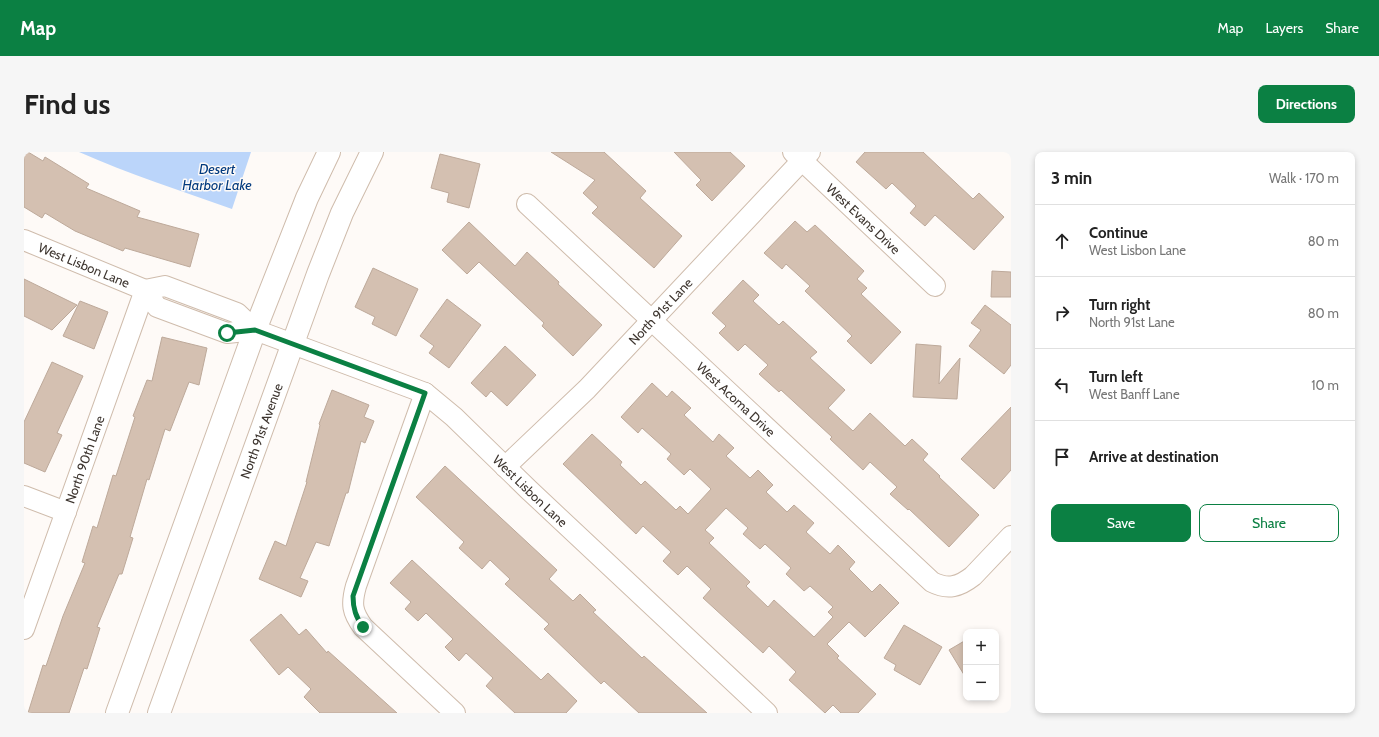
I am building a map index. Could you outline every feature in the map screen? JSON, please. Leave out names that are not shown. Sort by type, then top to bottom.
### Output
[{"type":"main road","points":[[117,713],[255,330],[307,198],[329,152]]},
{"type":"main road","name":"North 91st Avenue","points":[[159,713],[292,343],[332,237],[372,152]]},
{"type":"street","name":"West Evans Drive","points":[[802,155],[935,286]]},
{"type":"street","name":"North 91st Lane","points":[[506,467],[587,389],[652,321],[802,155]]},
{"type":"street","name":"West Acoma Drive","points":[[527,204],[932,582],[949,588],[966,582],[1011,536]]},
{"type":"street","name":"West Lisbon Lane","points":[[24,240],[145,290],[157,307],[227,333],[255,330],[425,393],[454,417],[767,713]]},
{"type":"street","name":"North 90th Lane","points":[[24,629],[145,290]]},
{"type":"street","points":[[425,393],[356,586],[353,596],[353,607],[356,618],[363,627],[455,713]]},
{"type":"street","points":[[24,496],[66,512]]},
{"type":"water","name":"Desert Harbor Lake","points":[[79,152],[251,152],[232,209],[136,175]]},
{"type":"building","points":[[24,152],[28,152],[43,161],[45,157],[89,184],[86,188],[140,211],[137,217],[199,234],[190,267],[125,248],[123,251],[75,231],[45,213],[42,218],[24,207]]},
{"type":"building","points":[[551,152],[604,152],[646,191],[640,198],[682,236],[654,268],[592,213],[598,207],[583,193],[595,180]]},
{"type":"building","points":[[674,152],[730,152],[745,166],[712,201],[696,185],[701,180]]},
{"type":"building","points":[[865,152],[923,152],[973,199],[979,193],[1004,217],[974,250],[935,215],[925,226],[910,213],[916,206],[892,183],[886,189],[856,162]]},
{"type":"building","points":[[440,154],[480,164],[469,208],[447,202],[449,193],[431,188]]},
{"type":"building","points":[[795,221],[807,232],[815,225],[864,271],[857,279],[867,288],[861,294],[901,332],[871,364],[847,341],[852,336],[805,291],[810,286],[786,264],[782,269],[764,253]]},
{"type":"building","points":[[469,222],[515,266],[527,252],[559,282],[558,284],[602,325],[573,356],[542,326],[544,323],[479,262],[467,274],[442,250]]},
{"type":"building","points":[[373,268],[418,289],[396,336],[372,324],[375,317],[355,307]]},
{"type":"building","points":[[992,271],[1011,272],[1011,297],[991,297]]},
{"type":"building","points":[[24,279],[77,305],[52,330],[24,316]]},
{"type":"building","points":[[743,280],[759,295],[753,301],[779,325],[783,321],[817,352],[810,358],[845,390],[828,408],[853,431],[870,413],[905,446],[912,439],[928,454],[923,460],[979,515],[949,547],[909,509],[908,510],[890,494],[897,487],[870,462],[863,470],[830,439],[832,437],[781,390],[779,392],[759,374],[768,365],[745,344],[738,351],[719,333],[726,326],[712,313]]},
{"type":"building","points":[[447,299],[481,325],[449,368],[429,353],[434,346],[420,336]]},
{"type":"building","points":[[80,301],[108,312],[94,349],[63,336]]},
{"type":"building","points":[[985,305],[1011,325],[1011,365],[1004,374],[969,346],[981,330],[971,323]]},
{"type":"building","points":[[162,337],[207,348],[199,385],[189,382],[170,431],[165,429],[149,480],[147,479],[130,537],[133,538],[122,574],[119,574],[97,627],[100,628],[87,669],[84,668],[69,713],[28,713],[43,665],[46,666],[63,616],[85,563],[82,562],[93,526],[97,528],[113,475],[116,476],[135,417],[133,416],[147,380],[152,381]]},
{"type":"building","points":[[916,344],[941,346],[939,384],[960,358],[957,399],[913,397]]},
{"type":"building","points":[[505,346],[536,375],[507,406],[491,391],[486,397],[471,383]]},
{"type":"building","points":[[52,362],[83,376],[57,433],[62,435],[45,472],[24,463],[24,422]]},
{"type":"building","points":[[652,383],[667,397],[672,391],[691,408],[684,415],[713,442],[719,434],[734,448],[726,456],[750,478],[758,470],[773,485],[766,492],[787,512],[794,505],[814,523],[806,532],[830,554],[838,545],[855,562],[849,569],[872,592],[880,584],[899,603],[865,637],[849,622],[827,644],[839,656],[837,658],[876,694],[858,713],[841,713],[833,705],[825,713],[789,680],[796,672],[769,646],[763,653],[703,598],[711,589],[687,566],[678,575],[663,561],[671,552],[643,526],[636,534],[563,464],[592,434],[622,462],[620,465],[641,485],[645,481],[676,510],[680,506],[688,514],[711,489],[690,469],[684,475],[667,459],[671,454],[642,428],[638,433],[621,417]],"holes":[[[726,508],[748,528],[743,534],[760,549],[765,544],[791,568],[786,574],[804,591],[810,586],[833,607],[828,612],[833,617],[814,637],[774,600],[768,607],[746,586],[750,582],[709,543],[714,538],[705,530]]]},
{"type":"building","points":[[332,390],[369,405],[364,417],[374,421],[365,443],[361,441],[348,493],[346,493],[329,546],[316,542],[300,578],[308,581],[301,597],[259,579],[275,541],[286,546],[307,482],[319,424]]},
{"type":"building","points":[[1011,407],[1011,470],[994,489],[961,459]]},
{"type":"building","points":[[445,466],[557,570],[549,579],[573,601],[580,594],[596,610],[593,612],[642,658],[644,656],[707,713],[639,713],[604,681],[601,684],[544,629],[549,624],[505,584],[510,579],[490,560],[482,569],[459,548],[464,542],[416,497]]},
{"type":"building","points":[[412,560],[541,680],[548,673],[577,701],[566,713],[515,713],[486,686],[493,678],[466,653],[459,661],[445,647],[453,639],[426,613],[418,621],[405,609],[411,602],[390,583]]},
{"type":"building","points":[[281,614],[299,635],[306,629],[327,653],[328,651],[397,713],[320,713],[304,697],[311,689],[288,667],[279,675],[250,640]]},
{"type":"building","points":[[904,625],[942,647],[920,685],[894,670],[896,665],[884,658]]},
{"type":"building","points":[[963,642],[963,673],[949,650]]},
{"type":"route","points":[[227,333],[255,330],[425,393],[353,596],[353,607],[356,618],[363,627]]}]
